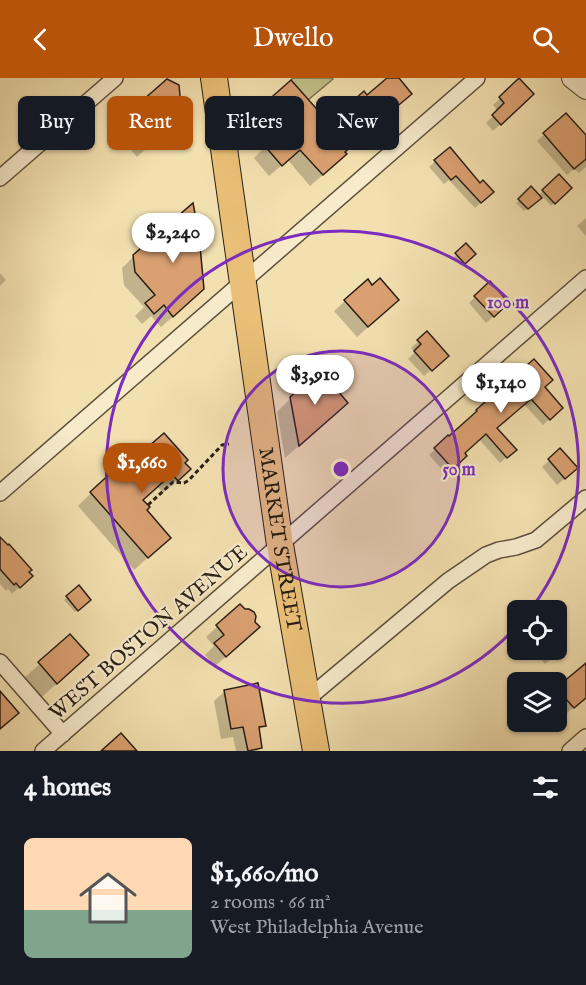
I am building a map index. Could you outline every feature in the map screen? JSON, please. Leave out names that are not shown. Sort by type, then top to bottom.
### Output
[{"type":"main road","name":"MARKET STREET","points":[[214,78],[280,545],[316,751]]},
{"type":"street","points":[[0,178],[115,78]]},
{"type":"street","points":[[0,493],[477,78]]},
{"type":"street","points":[[572,78],[586,89]]},
{"type":"street","name":"WEST BOSTON AVENUE","points":[[43,751],[586,278]]},
{"type":"street","points":[[306,700],[448,581],[486,555],[536,540],[586,498]]},
{"type":"street","points":[[0,662],[63,734]]},
{"type":"street","points":[[570,751],[586,737]]},
{"type":"path","points":[[148,505],[173,483],[184,483],[189,480],[222,445],[229,444]]},
{"type":"shaded area","points":[[293,78],[333,79],[308,100],[291,80]]},
{"type":"building","points":[[387,78],[399,78],[412,94],[399,105],[399,96],[358,96],[364,91],[367,95]]},
{"type":"building","points":[[519,78],[534,94],[501,125],[492,115],[504,103],[499,97]]},
{"type":"building","points":[[167,79],[179,85],[180,96],[148,96]]},
{"type":"building","points":[[291,80],[316,108],[316,150],[347,150],[345,152],[347,154],[323,175],[300,150],[304,150],[304,96],[273,96]]},
{"type":"building","points":[[566,113],[586,135],[586,159],[574,169],[543,133]]},
{"type":"building","points":[[450,147],[480,183],[483,180],[494,192],[481,203],[456,176],[451,180],[434,160]]},
{"type":"building","points":[[268,150],[300,150],[282,166]]},
{"type":"building","points":[[559,174],[572,188],[555,204],[542,190]]},
{"type":"building","points":[[531,186],[542,198],[528,209],[518,199]]},
{"type":"building","points":[[193,203],[199,235],[204,289],[173,317],[164,305],[154,314],[145,303],[155,295],[135,272],[133,255]]},
{"type":"building","points":[[466,243],[476,254],[465,264],[455,253]]},
{"type":"building","points":[[380,278],[399,300],[368,327],[344,300],[368,279],[372,285]]},
{"type":"building","points":[[490,281],[509,303],[494,317],[474,296]]},
{"type":"building","points":[[427,331],[449,356],[432,371],[414,351],[421,344],[417,340]]},
{"type":"building","points":[[534,359],[553,380],[545,387],[563,408],[550,420],[531,399],[497,428],[517,450],[507,458],[486,434],[465,453],[467,456],[453,469],[434,448]]},
{"type":"building","points":[[320,370],[348,403],[299,446],[290,397]]},
{"type":"building","points":[[164,433],[188,460],[185,463],[191,469],[178,481],[172,474],[143,500],[150,507],[147,510],[171,538],[148,558],[90,492],[115,469],[122,477],[153,450],[149,446]]},
{"type":"building","points":[[560,448],[578,468],[565,479],[548,459]]},
{"type":"building","points":[[0,537],[32,570],[29,572],[33,576],[20,588],[16,583],[14,585],[0,569]]},
{"type":"building","points":[[79,585],[91,600],[78,611],[66,596]]},
{"type":"building","points":[[240,604],[245,609],[254,612],[255,622],[260,627],[226,657],[214,643],[224,635],[216,625]]},
{"type":"building","points":[[70,634],[89,655],[57,684],[38,662]]},
{"type":"building","points":[[586,663],[586,698],[574,708],[567,700],[567,679]]},
{"type":"building","points":[[258,683],[266,726],[259,727],[262,748],[248,751],[243,727],[231,729],[224,690]]},
{"type":"building","points":[[0,691],[19,713],[0,729]]},
{"type":"building","points":[[121,733],[137,751],[101,751]]}]
